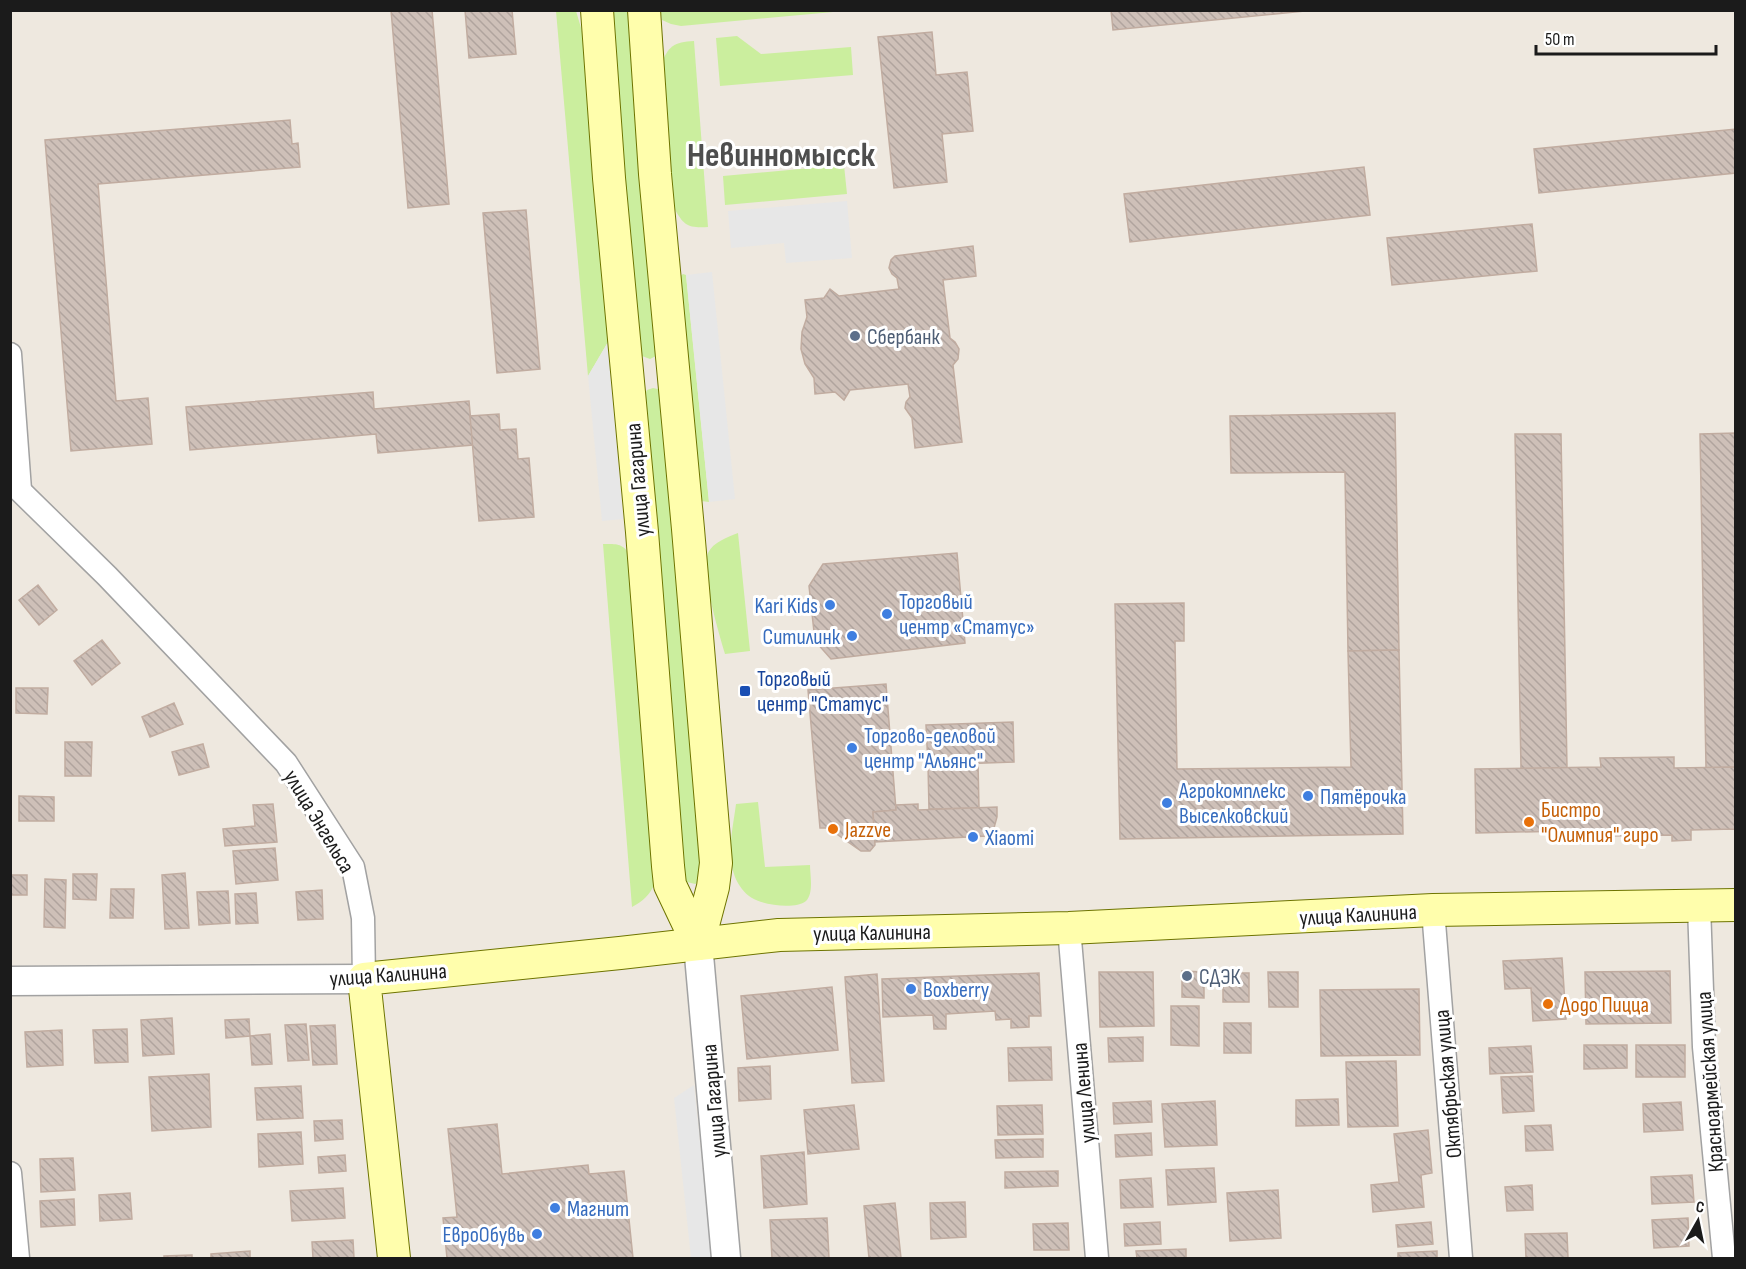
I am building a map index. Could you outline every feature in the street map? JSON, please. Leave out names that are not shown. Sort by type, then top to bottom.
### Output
[{"type":"main road","name":"улица Гагарина","points":[[597,10],[609,178],[670,885],[698,944]]},
{"type":"main road","name":"улица Гагарина","points":[[644,10],[656,174],[716,863],[713,887],[698,944]]},
{"type":"main road","points":[[628,378],[674,372]]},
{"type":"main road","name":"улица Калинина","points":[[364,979],[779,935],[1069,928],[1433,910],[1736,905]]},
{"type":"main road","name":"улица Энгельса","points":[[364,979],[394,1258]]},
{"type":"street","name":"улица Энгельса","points":[[10,354],[15,485],[107,576],[286,763],[353,867],[363,918],[364,979]]},
{"type":"street","name":"Красноармейская улица","points":[[1699,906],[1704,1047],[1724,1258]]},
{"type":"street","name":"Октябрьская улица","points":[[1433,910],[1461,1258]]},
{"type":"street","name":"улица Ленина","points":[[1069,928],[1097,1258]]},
{"type":"street","name":"улица Гагарина","points":[[698,944],[726,1258]]},
{"type":"street","name":"улица Калинина","points":[[10,981],[364,979]]},
{"type":"street","points":[[10,1173],[18,1258]]},
{"type":"green space","points":[[660,10],[844,11],[681,26],[662,20]]},
{"type":"green space","points":[[556,11],[576,11],[587,48],[608,342],[588,376]]},
{"type":"green space","points":[[610,11],[631,11],[659,348],[656,356],[650,359],[642,356],[639,350]]},
{"type":"green space","points":[[737,36],[761,54],[851,47],[853,75],[720,86],[716,38]]},
{"type":"green space","points":[[694,41],[708,227],[687,225],[674,208],[661,65],[666,53],[673,46],[681,42]]},
{"type":"green space","points":[[844,165],[847,194],[725,205],[723,176]]},
{"type":"green space","points":[[686,275],[709,502],[701,501],[679,277]]},
{"type":"green space","points":[[653,388],[662,390],[703,873],[701,882],[695,884],[687,882],[683,876],[644,396],[647,390]]},
{"type":"green space","points":[[738,533],[750,651],[725,654],[711,603],[706,562],[713,546]]},
{"type":"green space","points":[[603,544],[620,545],[631,557],[655,883],[646,897],[632,907]]},
{"type":"green space","points":[[758,802],[765,867],[810,865],[810,893],[806,901],[801,904],[779,906],[757,901],[744,892],[735,877],[731,850],[736,804]]},
{"type":"shaded area","points":[[847,201],[852,258],[786,263],[784,243],[731,248],[728,211]]},
{"type":"shaded area","points":[[712,272],[735,499],[709,502],[686,275]]},
{"type":"shaded area","points":[[608,342],[623,519],[602,521],[588,376]]},
{"type":"shaded area","points":[[694,1085],[712,1258],[691,1258],[674,1098]]},
{"type":"building","points":[[391,10],[432,10],[449,204],[408,208]]},
{"type":"building","points":[[465,10],[512,10],[516,54],[469,58]]},
{"type":"building","points":[[1111,10],[1315,10],[1113,30]]},
{"type":"building","points":[[932,32],[936,75],[967,72],[973,131],[942,134],[947,182],[894,188],[878,37]]},
{"type":"building","points":[[290,120],[292,144],[298,143],[300,167],[98,184],[116,401],[148,398],[152,444],[71,451],[45,140]]},
{"type":"building","points":[[1736,129],[1736,173],[1539,193],[1534,149]]},
{"type":"building","points":[[1364,167],[1370,215],[1130,242],[1124,194]]},
{"type":"building","points":[[526,210],[540,369],[497,373],[483,213]]},
{"type":"building","points":[[1532,224],[1537,271],[1392,285],[1387,238]]},
{"type":"building","points":[[973,246],[976,276],[943,280],[950,338],[959,349],[958,359],[953,365],[962,442],[915,448],[912,418],[905,408],[910,397],[908,384],[850,390],[844,400],[835,392],[815,394],[814,378],[805,364],[801,349],[802,332],[807,317],[805,300],[824,298],[830,289],[839,296],[899,289],[897,278],[889,268],[895,256]]},
{"type":"building","points":[[373,392],[374,409],[469,401],[473,445],[378,453],[376,434],[190,450],[186,407]]},
{"type":"building","points":[[1395,413],[1399,650],[1348,651],[1345,472],[1231,473],[1230,416]]},
{"type":"building","points":[[499,414],[500,430],[516,429],[518,459],[529,458],[534,517],[479,521],[470,416]]},
{"type":"building","points":[[1736,433],[1736,767],[1706,768],[1700,434]]},
{"type":"building","points":[[1515,434],[1561,434],[1567,768],[1521,769]]},
{"type":"building","name":"Торговый центр «Статус»","points":[[957,553],[965,643],[831,659],[815,641],[809,586],[823,564]]},
{"type":"building","points":[[38,585],[57,610],[39,625],[19,600]]},
{"type":"building","points":[[1184,603],[1184,641],[1175,641],[1177,769],[1351,767],[1348,651],[1399,650],[1403,834],[1120,839],[1115,604]]},
{"type":"building","points":[[102,640],[120,663],[92,685],[74,661]]},
{"type":"building","name":"Торгово-деловой центр \"Альянс\"","points":[[886,684],[896,810],[873,812],[875,845],[870,851],[861,851],[828,828],[820,828],[808,690]]},
{"type":"building","points":[[16,688],[48,688],[47,714],[16,713]]},
{"type":"building","points":[[174,703],[183,724],[150,737],[142,717]]},
{"type":"building","points":[[1013,722],[1014,762],[928,765],[926,725]]},
{"type":"building","points":[[65,742],[92,742],[91,776],[65,776]]},
{"type":"building","points":[[203,744],[209,767],[179,775],[172,752]]},
{"type":"building","points":[[1674,757],[1674,768],[1736,767],[1736,840],[1735,829],[1691,830],[1691,840],[1672,841],[1672,835],[1605,836],[1605,830],[1476,833],[1475,769],[1601,767],[1600,758]]},
{"type":"building","points":[[978,763],[979,808],[929,809],[928,765]]},
{"type":"building","points":[[19,796],[54,797],[54,821],[19,821]]},
{"type":"building","points":[[273,804],[277,842],[225,846],[223,829],[255,826],[253,805]]},
{"type":"building","points":[[918,804],[918,810],[997,807],[997,817],[994,828],[987,836],[875,842],[873,812],[896,810],[896,805]]},
{"type":"building","points":[[275,848],[278,880],[236,884],[233,851]]},
{"type":"building","points":[[185,873],[189,928],[165,929],[162,875]]},
{"type":"building","points":[[73,874],[97,874],[96,900],[73,899]]},
{"type":"building","points":[[10,875],[27,875],[27,895],[10,895]]},
{"type":"building","points":[[45,879],[66,880],[65,928],[44,927]]},
{"type":"building","points":[[111,889],[134,889],[133,918],[110,918]]},
{"type":"building","points":[[322,890],[323,919],[298,920],[296,892]]},
{"type":"building","points":[[228,891],[230,923],[199,925],[197,892]]},
{"type":"building","points":[[256,893],[258,923],[236,924],[235,894]]},
{"type":"building","name":"Додо Пицца","points":[[1562,958],[1566,1019],[1533,1021],[1531,988],[1505,989],[1503,961]]},
{"type":"building","points":[[1182,971],[1204,972],[1204,998],[1182,997]]},
{"type":"building","points":[[1670,971],[1671,1023],[1586,1024],[1585,972]]},
{"type":"building","points":[[1099,972],[1153,972],[1154,1026],[1100,1027]]},
{"type":"building","points":[[1268,972],[1298,972],[1298,1007],[1269,1007]]},
{"type":"building","points":[[1039,973],[1041,1016],[1029,1016],[1029,1027],[1011,1028],[1011,1019],[996,1020],[995,1011],[946,1014],[946,1029],[934,1029],[933,1015],[883,1017],[882,979]]},
{"type":"building","points":[[1223,973],[1249,973],[1249,1002],[1223,1002]]},
{"type":"building","points":[[877,974],[884,1081],[852,1083],[845,977]]},
{"type":"building","points":[[832,987],[838,1050],[747,1059],[741,996]]},
{"type":"building","points":[[1419,989],[1420,1055],[1321,1056],[1320,990]]},
{"type":"building","points":[[1171,1006],[1199,1006],[1199,1046],[1171,1045]]},
{"type":"building","points":[[172,1018],[174,1054],[143,1056],[141,1020]]},
{"type":"building","points":[[249,1019],[250,1036],[226,1038],[225,1020]]},
{"type":"building","points":[[1224,1023],[1251,1023],[1251,1053],[1224,1053]]},
{"type":"building","points":[[306,1024],[309,1060],[288,1061],[285,1025]]},
{"type":"building","points":[[335,1025],[337,1064],[313,1065],[310,1026]]},
{"type":"building","points":[[127,1029],[128,1062],[95,1063],[93,1030]]},
{"type":"building","points":[[62,1030],[63,1065],[27,1067],[25,1032]]},
{"type":"building","points":[[270,1034],[272,1064],[252,1065],[250,1036]]},
{"type":"building","points":[[1143,1037],[1143,1061],[1109,1062],[1108,1038]]},
{"type":"building","points":[[1584,1045],[1627,1045],[1627,1068],[1584,1069]]},
{"type":"building","points":[[1636,1045],[1685,1045],[1685,1077],[1636,1077]]},
{"type":"building","points":[[1531,1046],[1533,1072],[1490,1074],[1489,1048]]},
{"type":"building","points":[[1051,1047],[1052,1080],[1009,1081],[1008,1048]]},
{"type":"building","points":[[1396,1061],[1398,1126],[1348,1127],[1346,1062]]},
{"type":"building","points":[[770,1066],[771,1099],[739,1101],[738,1068]]},
{"type":"building","points":[[209,1074],[211,1127],[152,1131],[149,1077]]},
{"type":"building","points":[[1532,1076],[1534,1111],[1503,1113],[1501,1077]]},
{"type":"building","points":[[301,1086],[303,1118],[257,1120],[255,1088]]},
{"type":"building","points":[[1338,1099],[1339,1125],[1296,1126],[1296,1100]]},
{"type":"building","points":[[1151,1101],[1152,1122],[1114,1124],[1113,1103]]},
{"type":"building","points":[[1215,1101],[1217,1145],[1165,1147],[1162,1104]]},
{"type":"building","points":[[1681,1102],[1683,1130],[1644,1132],[1643,1104]]},
{"type":"building","points":[[854,1105],[859,1149],[808,1154],[804,1110]]},
{"type":"building","points":[[1042,1105],[1043,1134],[998,1135],[997,1106]]},
{"type":"building","points":[[342,1120],[343,1139],[315,1141],[314,1121]]},
{"type":"building","points":[[497,1124],[502,1174],[588,1165],[589,1174],[624,1171],[633,1258],[447,1258],[443,1218],[457,1217],[448,1129]]},
{"type":"building","points":[[1551,1125],[1553,1150],[1526,1151],[1525,1126]]},
{"type":"building","points":[[1428,1130],[1432,1173],[1421,1175],[1424,1207],[1373,1212],[1371,1185],[1399,1182],[1394,1134]]},
{"type":"building","points":[[301,1132],[303,1164],[259,1167],[258,1134]]},
{"type":"building","points":[[1151,1133],[1152,1155],[1116,1157],[1115,1135]]},
{"type":"building","points":[[1043,1139],[1043,1157],[996,1158],[995,1140]]},
{"type":"building","points":[[804,1152],[807,1204],[764,1208],[761,1156]]},
{"type":"building","points":[[345,1155],[346,1171],[319,1173],[318,1157]]},
{"type":"building","points":[[73,1158],[75,1190],[41,1192],[40,1159]]},
{"type":"building","points":[[1214,1168],[1216,1202],[1168,1205],[1166,1170]]},
{"type":"building","points":[[1058,1171],[1058,1186],[1005,1188],[1005,1172]]},
{"type":"building","points":[[1692,1175],[1694,1202],[1652,1204],[1651,1177]]},
{"type":"building","points":[[1151,1178],[1153,1207],[1121,1208],[1120,1180]]},
{"type":"building","points":[[1532,1185],[1533,1210],[1507,1211],[1505,1187]]},
{"type":"building","points":[[343,1188],[345,1218],[292,1221],[290,1191]]},
{"type":"building","points":[[1278,1190],[1281,1238],[1230,1241],[1227,1193]]},
{"type":"building","points":[[130,1193],[132,1219],[100,1221],[99,1195]]},
{"type":"building","points":[[74,1199],[75,1225],[41,1227],[40,1201]]},
{"type":"building","points":[[965,1202],[966,1237],[931,1239],[930,1203]]},
{"type":"building","points":[[895,1203],[901,1258],[869,1258],[864,1206]]},
{"type":"building","points":[[827,1218],[829,1258],[772,1258],[770,1220]]},
{"type":"building","points":[[1688,1218],[1689,1246],[1654,1248],[1652,1220]]},
{"type":"building","points":[[1160,1222],[1161,1244],[1125,1246],[1124,1224]]},
{"type":"building","points":[[1431,1222],[1433,1244],[1398,1247],[1396,1225]]},
{"type":"building","points":[[1068,1223],[1069,1250],[1034,1250],[1033,1224]]},
{"type":"building","points":[[1567,1233],[1568,1258],[1526,1258],[1525,1234]]},
{"type":"building","points":[[353,1240],[354,1258],[313,1258],[312,1242]]},
{"type":"building","points":[[1186,1249],[1186,1258],[1137,1258],[1136,1251]]},
{"type":"building","points":[[250,1251],[250,1258],[211,1258],[211,1254]]},
{"type":"building","points":[[1437,1251],[1437,1258],[1398,1258],[1398,1253]]},
{"type":"building","points":[[192,1255],[192,1258],[164,1258],[164,1256]]},
{"type":"place","name":"Сбербанк","points":[[855,336]]},
{"type":"place","name":"Kari Kids","points":[[830,605]]},
{"type":"place","name":"Торговый центр «Статус»","points":[[887,614]]},
{"type":"place","name":"Ситилинк","points":[[852,636]]},
{"type":"place","name":"Торговый центр \"Статус\"","points":[[745,691]]},
{"type":"place","name":"Торгово-деловой центр \"Альянс\"","points":[[852,748]]},
{"type":"place","name":"Пятёрочка","points":[[1308,796]]},
{"type":"place","name":"Агрокомплекс Выселковский","points":[[1167,803]]},
{"type":"place","name":"Бистро \"Олимпия\" гиро","points":[[1529,822]]},
{"type":"place","name":"Jazzve","points":[[833,829]]},
{"type":"place","name":"Xiaomi","points":[[973,837]]},
{"type":"place","name":"СДЭК","points":[[1187,976]]},
{"type":"place","name":"Boxberry","points":[[911,989]]},
{"type":"place","name":"Додо Пицца","points":[[1548,1004]]},
{"type":"place","name":"Магнит","points":[[555,1208]]},
{"type":"place","name":"ЕвроОбувь","points":[[537,1234]]},
{"type":"district","name":"Невинномысск","points":[[781,154]]}]
